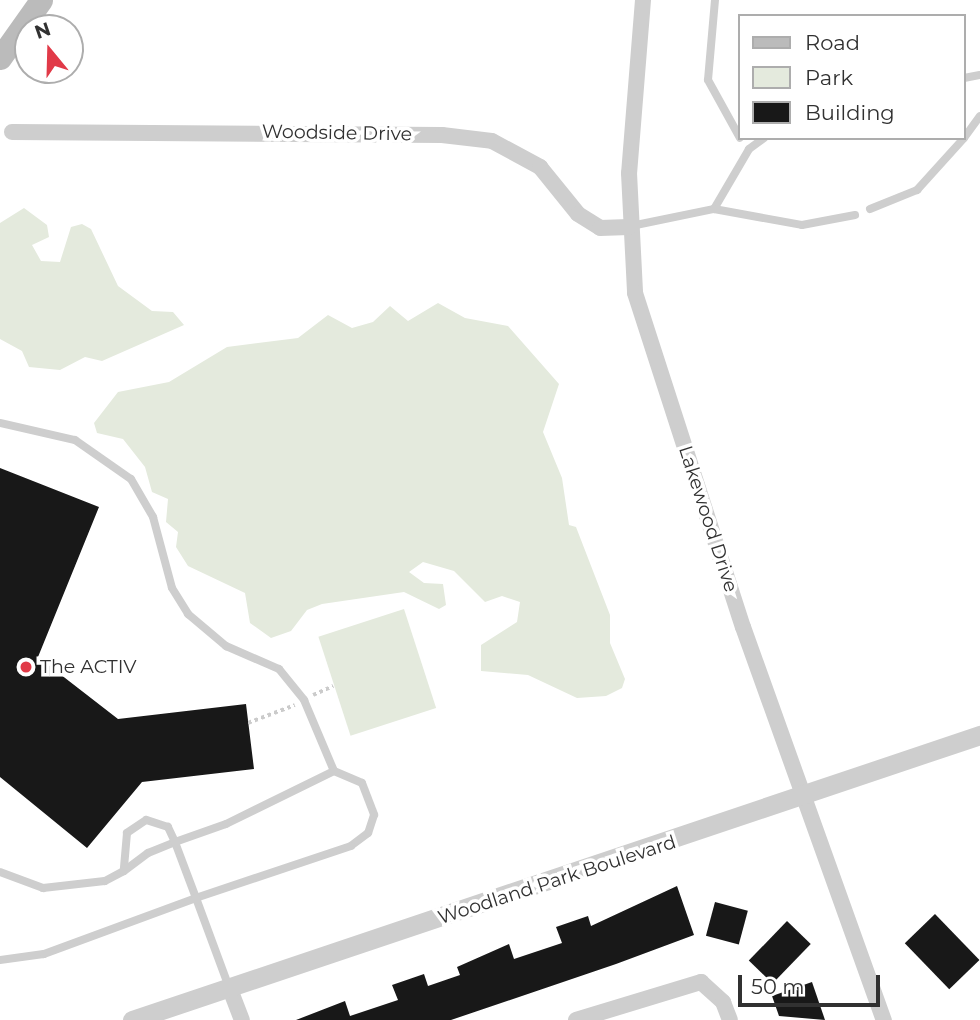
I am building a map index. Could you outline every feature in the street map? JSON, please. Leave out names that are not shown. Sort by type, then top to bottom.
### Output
[{"type":"main road","points":[[0,58],[41,0]]},
{"type":"street","name":"Lakewood Drive","points":[[643,0],[629,227],[635,293],[804,797],[884,1020]]},
{"type":"street","name":"Woodside Drive","points":[[12,132],[442,135],[492,141],[540,167],[578,214],[600,228],[629,227]]},
{"type":"street","name":"Woodland Park Boulevard","points":[[132,1020],[980,736]]},
{"type":"street","points":[[576,1020],[701,982],[723,1002],[730,1020]]},
{"type":"street","points":[[230,989],[242,1020]]},
{"type":"lane","points":[[715,0],[708,80],[738,134]]},
{"type":"lane","points":[[966,135],[980,116]]},
{"type":"lane","points":[[742,140],[749,149]]},
{"type":"lane","points":[[714,209],[749,149],[761,140]]},
{"type":"lane","points":[[870,209],[917,190],[962,140]]},
{"type":"lane","points":[[629,227],[714,209],[802,225],[855,215]]},
{"type":"lane","points":[[0,423],[75,440],[131,479],[153,517],[172,587],[188,614],[226,646],[279,669],[309,710],[334,771],[362,783],[374,816],[368,833],[351,846],[196,898],[44,954],[0,960]]},
{"type":"lane","points":[[0,872],[43,888],[78,888],[124,871],[175,842],[334,771]]},
{"type":"lane","points":[[124,871],[122,853],[136,823],[156,820],[175,842],[230,989]]},
{"type":"green space","points":[[24,208],[47,225],[49,237],[32,245],[41,261],[60,262],[71,227],[82,224],[91,229],[118,286],[152,311],[173,312],[184,325],[102,361],[85,357],[60,370],[29,367],[22,351],[0,339],[0,223]]},
{"type":"green space","points":[[438,303],[465,318],[508,326],[559,384],[543,432],[562,478],[569,525],[576,527],[610,615],[610,643],[625,679],[622,688],[606,696],[577,698],[528,675],[481,671],[481,645],[517,622],[520,602],[502,596],[485,602],[454,571],[423,562],[409,572],[424,583],[443,584],[446,605],[439,609],[404,592],[322,604],[307,610],[291,631],[271,638],[250,623],[245,593],[188,566],[176,547],[178,532],[166,522],[168,499],[152,492],[145,467],[123,439],[97,433],[94,423],[118,392],[169,382],[227,347],[298,338],[328,315],[352,328],[373,322],[390,306],[408,321]]},
{"type":"green space","points":[[404,609],[436,708],[351,736],[318,637]]},
{"type":"building","name":"The ACTIV","points":[[0,468],[99,507],[38,657],[118,719],[246,704],[254,769],[142,782],[87,848],[0,777]]},
{"type":"building","points":[[677,886],[694,935],[616,964],[451,1020],[296,1020],[345,1001],[350,1016],[398,1000],[392,985],[424,974],[428,986],[460,975],[457,967],[509,944],[514,959],[562,943],[556,927],[588,916],[591,926]]},
{"type":"building","points":[[715,902],[748,911],[739,945],[706,936]]},
{"type":"building","points":[[935,914],[979,960],[949,989],[905,943]]},
{"type":"building","points":[[787,921],[811,944],[773,983],[749,961]]},
{"type":"building","points":[[812,982],[825,1020],[779,1016],[772,996]]},
{"type":"place","name":"The ACTIV","points":[[26,667]]}]
